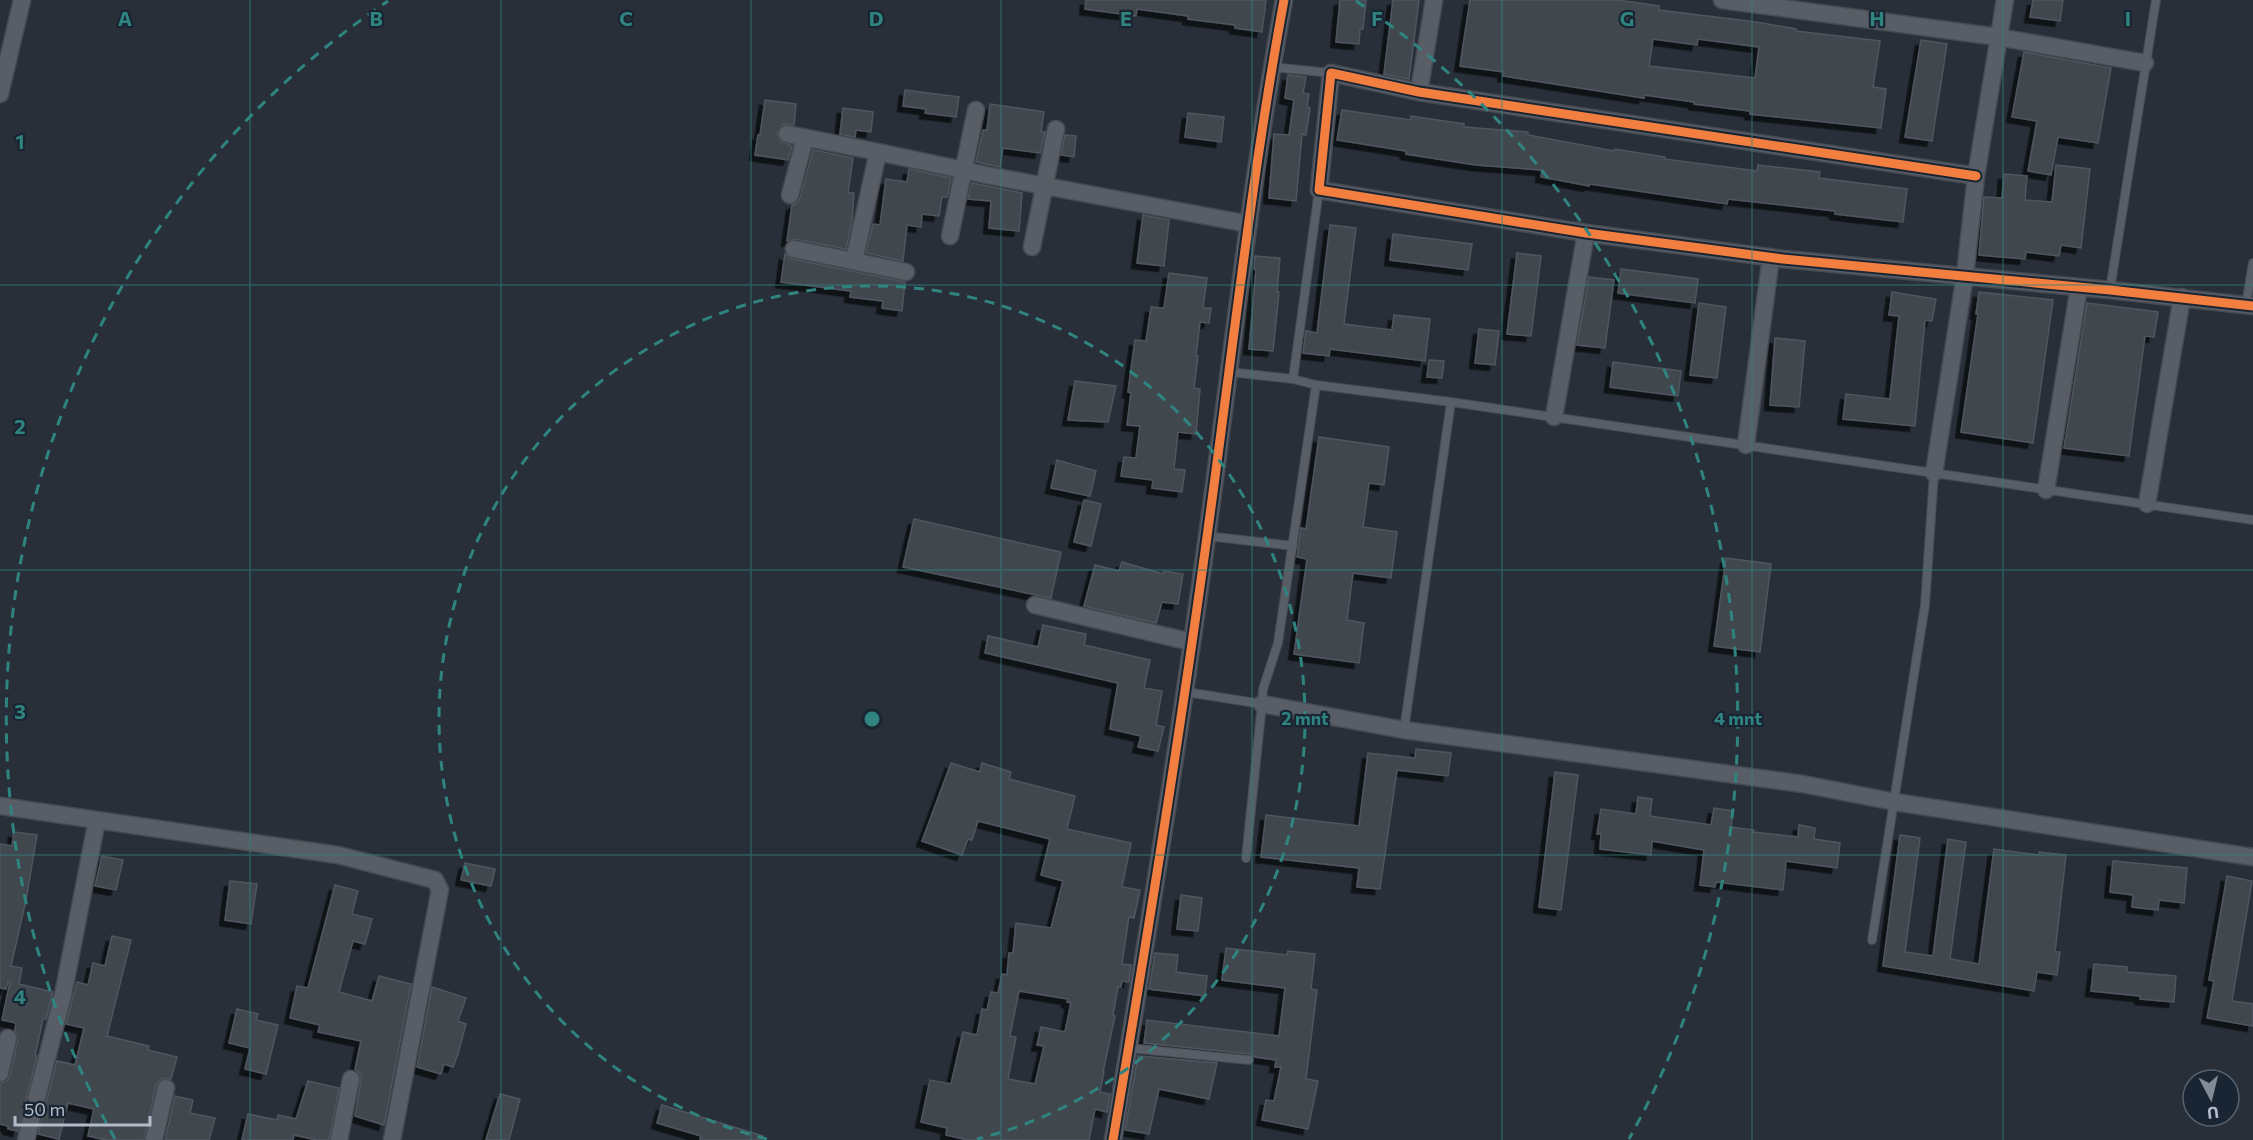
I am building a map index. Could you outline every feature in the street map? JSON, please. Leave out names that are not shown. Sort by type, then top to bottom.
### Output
[{"type":"street","points":[[0,94],[22,0]]},
{"type":"street","points":[[1113,1140],[1186,692],[1271,67],[1284,0]]},
{"type":"street","points":[[1419,92],[1434,0]]},
{"type":"street","points":[[1722,0],[1998,37],[2145,63]]},
{"type":"street","points":[[1934,473],[1965,275],[1976,176],[2005,0]]},
{"type":"street","points":[[1976,176],[1419,92],[1331,73],[1320,190],[1586,232],[1771,257],[2079,286],[2249,305]]},
{"type":"street","points":[[950,236],[976,110]]},
{"type":"street","points":[[1032,247],[1056,129]]},
{"type":"street","points":[[787,134],[1249,224]]},
{"type":"street","points":[[790,195],[805,138]]},
{"type":"street","points":[[854,261],[878,152]]},
{"type":"street","points":[[1554,417],[1586,232]]},
{"type":"street","points":[[794,249],[906,272]]},
{"type":"street","points":[[1746,445],[1771,257]]},
{"type":"street","points":[[2046,490],[2079,286]]},
{"type":"street","points":[[2147,504],[2182,297]]},
{"type":"street","points":[[1035,605],[1191,642]]},
{"type":"street","points":[[1262,704],[1404,730],[1803,784],[1895,802],[2253,857]]},
{"type":"street","points":[[0,806],[338,855],[435,880],[440,890],[392,1140]]},
{"type":"street","points":[[26,1140],[63,995],[97,820]]},
{"type":"street","points":[[0,1073],[8,1038]]},
{"type":"street","points":[[339,1140],[351,1079]]},
{"type":"street","points":[[154,1140],[166,1088]]},
{"type":"lane","points":[[2110,290],[2156,0]]},
{"type":"lane","points":[[1271,67],[1331,73]]},
{"type":"lane","points":[[1293,379],[1320,190]]},
{"type":"lane","points":[[2249,305],[2253,263]]},
{"type":"lane","points":[[1230,372],[1293,379],[1316,385],[1451,402],[2253,520]]},
{"type":"lane","points":[[1246,858],[1263,689],[1278,643],[1316,385]]},
{"type":"lane","points":[[1404,730],[1451,402]]},
{"type":"lane","points":[[1872,940],[1925,605],[1934,473]]},
{"type":"lane","points":[[1207,536],[1293,546]]},
{"type":"lane","points":[[1186,692],[1262,704]]},
{"type":"lane","points":[[1129,1048],[1249,1060]]},
{"type":"building","points":[[1086,0],[1266,0],[1262,32],[1235,28],[1235,25],[1188,19],[1188,16],[1137,9],[1136,16],[1085,9]]},
{"type":"building","points":[[1340,0],[1366,0],[1359,44],[1336,42]]},
{"type":"building","points":[[1393,0],[1419,0],[1409,79],[1384,74]]},
{"type":"building","points":[[1470,0],[1618,0],[1659,6],[1659,10],[1880,41],[1873,87],[1886,89],[1881,128],[1750,114],[1750,111],[1644,95],[1644,98],[1503,76],[1504,72],[1460,66]],"holes":[[[1653,39],[1697,45],[1698,39],[1759,47],[1755,78],[1649,66]]]},
{"type":"building","points":[[2033,0],[2063,0],[2060,21],[2030,17]]},
{"type":"building","points":[[1921,40],[1947,44],[1932,141],[1905,137]]},
{"type":"building","points":[[2024,52],[2111,68],[2098,143],[2058,137],[2051,175],[2028,171],[2037,121],[2012,117]]},
{"type":"building","points":[[1288,75],[1306,77],[1303,93],[1309,94],[1307,107],[1310,108],[1306,135],[1302,134],[1296,201],[1269,198],[1274,134],[1289,135],[1294,100],[1285,98]]},
{"type":"building","points":[[905,90],[959,97],[956,117],[925,113],[926,109],[903,106]]},
{"type":"building","points":[[765,100],[796,104],[794,125],[783,124],[777,133],[781,142],[792,146],[788,160],[755,155]]},
{"type":"building","points":[[990,104],[1044,112],[1041,132],[1045,132],[1040,153],[1003,148],[1000,167],[976,162],[983,130],[987,130]]},
{"type":"building","points":[[843,108],[873,112],[871,132],[856,130],[855,137],[840,134]]},
{"type":"building","points":[[1342,110],[1411,120],[1411,116],[1464,124],[1464,127],[1528,132],[1528,135],[1614,151],[1615,149],[1665,157],[1664,159],[1757,171],[1758,165],[1820,172],[1819,178],[1907,189],[1903,222],[1835,214],[1835,211],[1728,199],[1727,204],[1590,184],[1589,186],[1541,177],[1542,170],[1476,165],[1406,154],[1406,151],[1337,140]]},
{"type":"building","points":[[1188,113],[1224,117],[1221,142],[1185,137]]},
{"type":"building","points":[[1065,135],[1076,136],[1074,157],[1061,155]]},
{"type":"building","points":[[813,150],[853,158],[848,193],[854,193],[852,221],[846,249],[796,239],[787,241],[792,205],[800,198]]},
{"type":"building","points":[[2056,165],[2090,169],[2081,248],[2061,245],[2059,256],[2026,252],[2025,259],[1979,255],[1984,197],[2002,198],[2004,174],[2027,176],[2025,200],[2052,202]]},
{"type":"building","points":[[909,169],[951,178],[947,197],[942,197],[939,216],[922,214],[921,227],[907,225],[903,261],[866,253],[873,224],[880,225],[886,179],[907,182]]},
{"type":"building","points":[[972,183],[1022,193],[1019,231],[989,228],[991,201],[968,199]]},
{"type":"building","points":[[1143,215],[1169,220],[1164,266],[1137,263]]},
{"type":"building","points":[[1330,225],[1356,228],[1344,324],[1392,330],[1394,315],[1430,319],[1425,361],[1330,349],[1329,356],[1303,353],[1306,331],[1317,333]]},
{"type":"building","points":[[1393,234],[1472,244],[1468,270],[1390,260]]},
{"type":"building","points":[[1517,253],[1541,256],[1531,336],[1507,334]]},
{"type":"building","points":[[785,254],[792,259],[905,282],[902,311],[882,308],[883,301],[850,297],[851,291],[781,282]]},
{"type":"building","points":[[1255,256],[1280,258],[1273,351],[1249,349],[1256,270],[1254,269]]},
{"type":"building","points":[[1621,269],[1698,279],[1695,303],[1618,293]]},
{"type":"building","points":[[1169,273],[1207,278],[1203,308],[1211,308],[1209,323],[1200,322],[1194,388],[1200,389],[1196,434],[1178,432],[1174,469],[1185,470],[1182,492],[1152,488],[1153,480],[1121,476],[1124,457],[1136,458],[1140,426],[1127,425],[1131,393],[1128,392],[1135,340],[1146,341],[1151,307],[1164,308]]},
{"type":"building","points":[[1589,277],[1614,280],[1605,348],[1577,345]]},
{"type":"building","points":[[1892,292],[1936,299],[1932,321],[1925,320],[1915,426],[1843,419],[1846,394],[1890,399],[1899,316],[1889,315]]},
{"type":"building","points":[[1979,292],[2053,300],[2033,443],[1961,432],[1978,314],[1976,314]]},
{"type":"building","points":[[1699,303],[1726,307],[1717,378],[1690,375]]},
{"type":"building","points":[[2087,303],[2158,312],[2154,337],[2145,336],[2129,456],[2064,448]]},
{"type":"building","points":[[1479,329],[1499,331],[1495,365],[1475,363]]},
{"type":"building","points":[[1775,338],[1805,341],[1799,407],[1770,405]]},
{"type":"building","points":[[1429,360],[1444,361],[1442,378],[1427,377]]},
{"type":"building","points":[[1613,362],[1681,371],[1678,396],[1610,387]]},
{"type":"building","points":[[1075,381],[1116,386],[1108,422],[1068,420]]},
{"type":"building","points":[[1319,437],[1389,447],[1384,485],[1369,483],[1363,527],[1397,532],[1391,578],[1353,573],[1347,620],[1364,623],[1359,663],[1294,654],[1307,559],[1297,557],[1301,528],[1306,529]]},
{"type":"building","points":[[1057,460],[1096,471],[1090,496],[1051,488]]},
{"type":"building","points":[[1084,500],[1101,504],[1091,546],[1074,542]]},
{"type":"building","points":[[914,519],[1061,552],[1051,598],[903,567]]},
{"type":"building","points":[[1726,558],[1771,564],[1760,652],[1714,646]]},
{"type":"building","points":[[1122,562],[1163,574],[1164,571],[1183,574],[1178,604],[1162,602],[1156,623],[1084,606],[1095,565],[1119,571]]},
{"type":"building","points":[[1043,625],[1086,634],[1084,645],[1150,660],[1144,688],[1162,691],[1156,725],[1164,727],[1158,751],[1138,747],[1141,736],[1110,729],[1118,683],[985,653],[988,636],[1038,647]]},
{"type":"building","points":[[1416,749],[1451,753],[1448,776],[1397,770],[1380,889],[1357,887],[1359,868],[1261,857],[1266,815],[1359,826],[1368,753],[1415,758]]},
{"type":"building","points":[[951,763],[980,772],[982,763],[1011,772],[1009,779],[1075,796],[1067,829],[1131,843],[1122,887],[1140,890],[1134,918],[1129,917],[1122,964],[1131,965],[1129,982],[1122,981],[1121,987],[1118,987],[1113,1015],[1115,1016],[1103,1072],[1100,1092],[1110,1094],[1107,1112],[1095,1109],[1089,1140],[968,1140],[946,1135],[947,1128],[921,1122],[930,1080],[951,1084],[963,1032],[977,1035],[982,1009],[987,1010],[991,992],[998,993],[1002,974],[1007,975],[1009,953],[1013,953],[1016,923],[1051,928],[1063,881],[1041,875],[1050,839],[978,821],[972,840],[968,839],[962,855],[922,841]],"holes":[[[1019,991],[1068,999],[1067,1002],[1071,1003],[1065,1032],[1041,1027],[1037,1045],[1044,1046],[1035,1084],[1008,1079],[1016,1037],[1010,1036]]]},
{"type":"building","points":[[1555,772],[1578,775],[1561,910],[1539,907]]},
{"type":"building","points":[[1638,797],[1652,799],[1650,816],[1711,825],[1714,808],[1733,811],[1731,827],[1754,830],[1753,832],[1798,837],[1799,825],[1815,828],[1814,839],[1840,843],[1837,868],[1786,861],[1783,890],[1716,882],[1715,887],[1700,885],[1704,850],[1652,841],[1651,855],[1600,849],[1601,834],[1597,834],[1601,809],[1636,814]]},
{"type":"building","points":[[14,832],[37,835],[26,900],[11,966],[22,968],[19,984],[53,992],[46,1019],[43,1019],[35,1056],[37,1056],[18,1131],[0,1124],[0,1087],[1,1083],[7,1081],[10,1076],[18,1040],[15,1030],[16,1023],[2,1020],[10,982],[6,989],[0,988],[0,844],[12,846]]},
{"type":"building","points":[[1900,835],[1920,838],[1905,952],[1933,956],[1948,839],[1966,842],[1950,959],[1979,964],[1994,849],[2039,855],[2039,852],[2066,855],[2055,952],[2060,952],[2057,975],[2037,972],[2034,991],[1883,966]]},
{"type":"building","points":[[102,856],[123,860],[116,890],[95,886]]},
{"type":"building","points":[[2113,861],[2187,868],[2184,903],[2159,900],[2158,910],[2132,907],[2133,895],[2110,892]]},
{"type":"building","points":[[465,863],[495,869],[491,886],[461,880]]},
{"type":"building","points":[[2227,876],[2252,881],[2232,1001],[2253,1004],[2253,1026],[2207,1018],[2214,981],[2209,980]]},
{"type":"building","points":[[230,881],[257,884],[251,924],[225,920]]},
{"type":"building","points":[[335,885],[358,891],[352,914],[372,919],[365,944],[353,941],[339,992],[372,1001],[379,976],[411,984],[384,1125],[355,1116],[361,1075],[355,1069],[361,1041],[318,1032],[320,1025],[290,1018],[297,986],[308,988]]},
{"type":"building","points":[[1181,895],[1202,898],[1198,931],[1177,929]]},
{"type":"building","points":[[112,936],[131,940],[107,1036],[149,1046],[148,1050],[177,1057],[171,1079],[162,1078],[156,1085],[144,1140],[106,1140],[88,1136],[94,1109],[68,1103],[59,1139],[38,1134],[57,1061],[75,1065],[84,1028],[66,1024],[77,982],[88,985],[93,963],[105,966]]},
{"type":"building","points":[[1226,948],[1287,955],[1288,951],[1315,954],[1311,989],[1317,990],[1306,1079],[1318,1081],[1308,1129],[1262,1120],[1266,1100],[1274,1101],[1281,1067],[1275,1067],[1276,1060],[1250,1054],[1144,1043],[1147,1020],[1279,1036],[1285,988],[1222,980]]},
{"type":"building","points":[[1155,953],[1178,955],[1176,972],[1207,976],[1205,996],[1149,989]]},
{"type":"building","points":[[2094,964],[2127,967],[2127,972],[2176,976],[2174,1002],[2091,991]]},
{"type":"building","points":[[432,987],[466,998],[458,1021],[466,1024],[458,1054],[453,1067],[444,1064],[441,1074],[417,1067]]},
{"type":"building","points":[[237,1009],[258,1014],[256,1020],[278,1025],[266,1074],[245,1069],[250,1048],[229,1043]]},
{"type":"building","points":[[1138,1056],[1217,1063],[1209,1099],[1159,1089],[1149,1134],[1125,1130]]},
{"type":"building","points":[[308,1081],[339,1088],[329,1140],[294,1135],[293,1140],[242,1140],[248,1114],[277,1120],[278,1115],[296,1119]]},
{"type":"building","points":[[500,1094],[520,1099],[509,1140],[486,1140]]},
{"type":"building","points":[[175,1096],[193,1100],[190,1113],[215,1118],[209,1140],[165,1140]]},
{"type":"building","points":[[662,1105],[763,1136],[762,1140],[700,1140],[701,1136],[657,1123]]},
{"type":"cycle path","points":[[1113,1140],[1176,754],[1253,195],[1284,0]]},
{"type":"cycle path","points":[[1976,176],[1419,92],[1331,73],[1319,190],[1586,233],[1783,259],[2253,306]]}]
